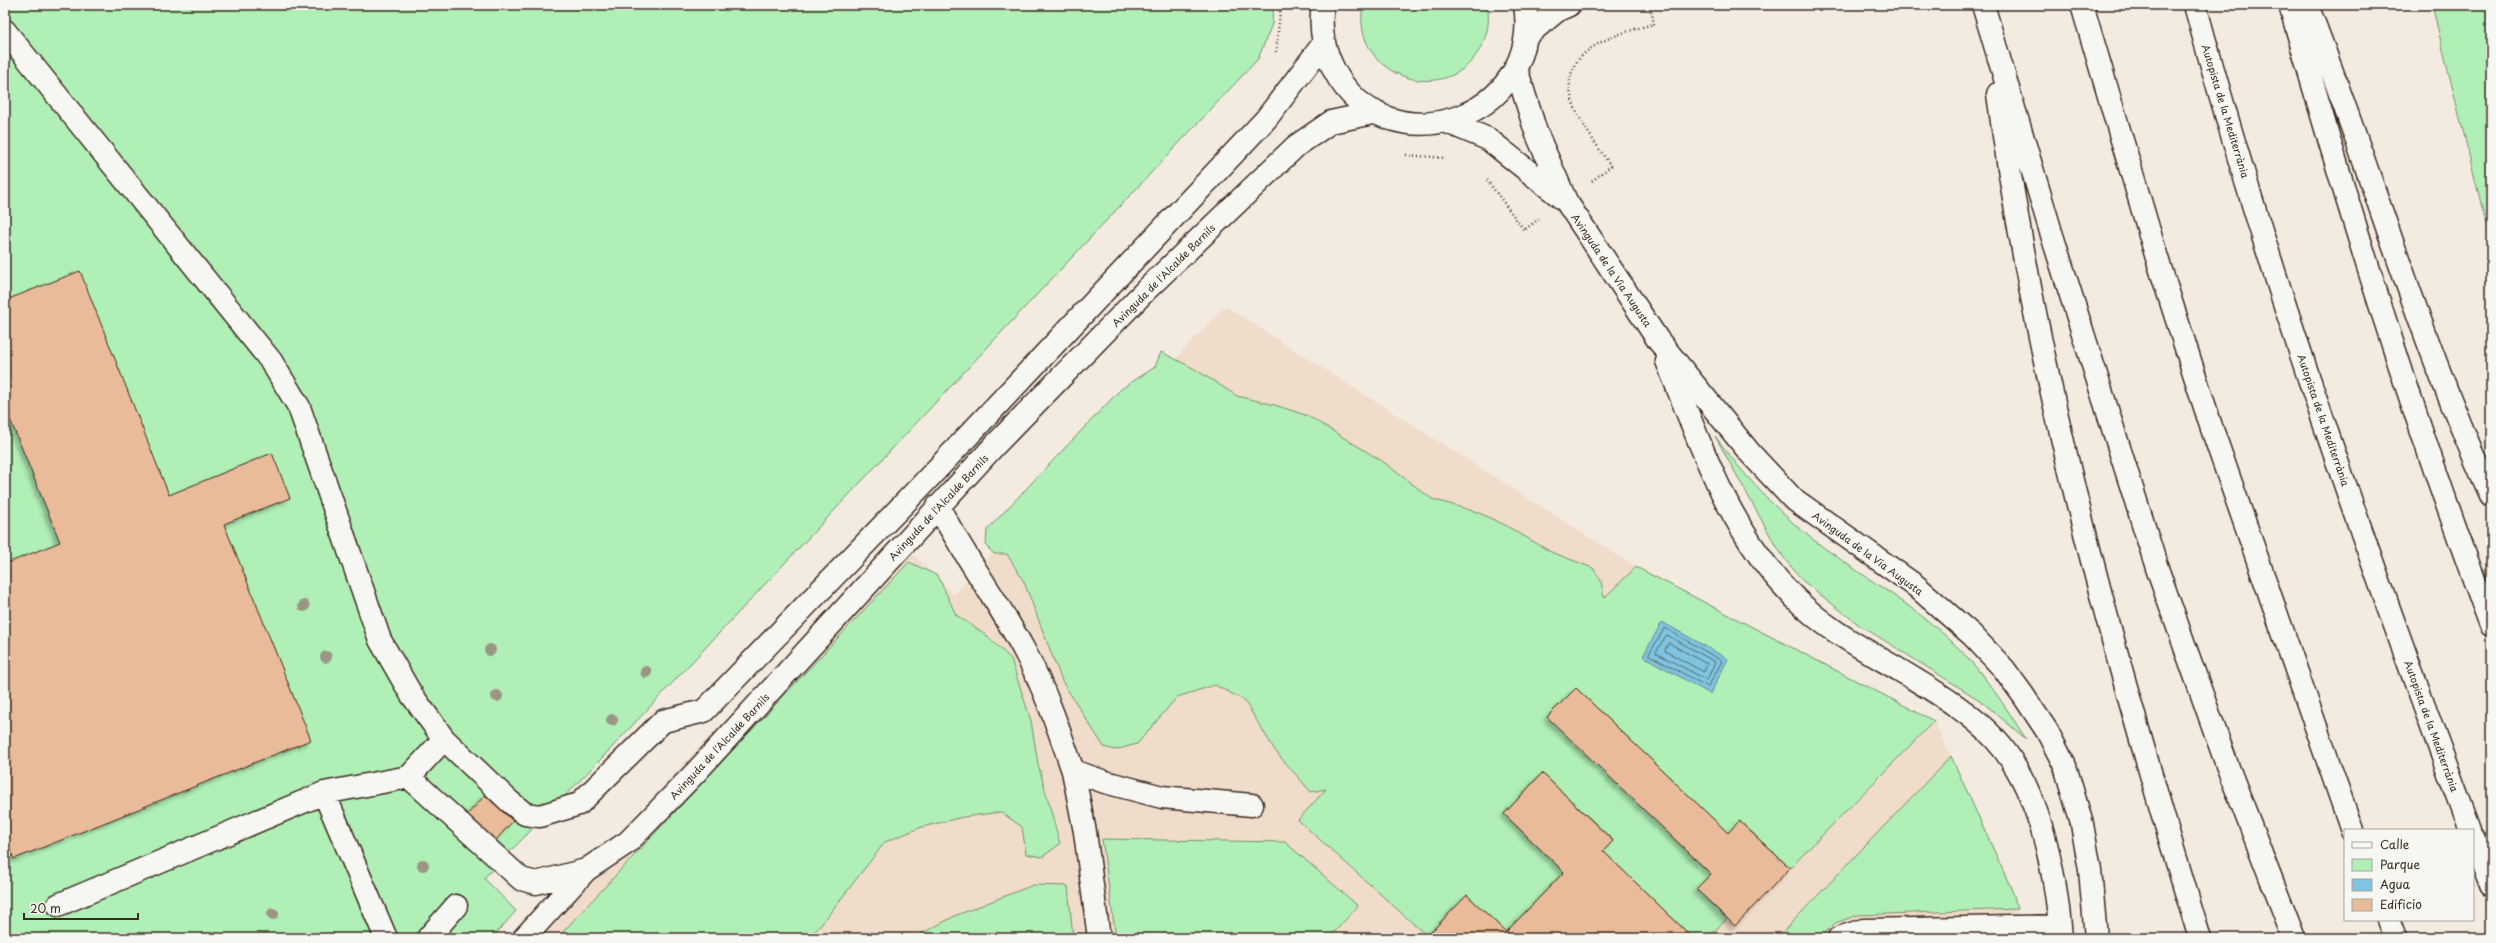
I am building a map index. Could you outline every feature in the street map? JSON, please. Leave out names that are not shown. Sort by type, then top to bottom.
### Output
[{"type":"main road","points":[[1323,5],[1324,44],[1331,64],[1343,84],[1358,100],[1377,112],[1411,123],[1447,122],[1464,116],[1487,103],[1503,87],[1516,68],[1526,36],[1525,5]]},
{"type":"main road","points":[[1526,36],[1558,10],[1569,5]]},
{"type":"main road","points":[[1983,5],[1988,27],[2158,571],[2228,765],[2294,938]]},
{"type":"main road","points":[[2082,5],[2154,250],[2209,419],[2352,829]]},
{"type":"main road","name":"Autopista de la Mediterrània","points":[[2195,5],[2253,201],[2312,387],[2384,596],[2470,829]]},
{"type":"main road","points":[[2290,5],[2394,344],[2465,556],[2491,625]]},
{"type":"main road","points":[[2307,5],[2385,217],[2435,365],[2466,440],[2491,495]]},
{"type":"main road","points":[[1988,27],[2005,148],[2050,387],[2100,594],[2152,780],[2200,938]]},
{"type":"main road","points":[[5,31],[271,361],[299,407],[380,640],[411,694],[444,739],[509,801],[525,814],[540,816],[579,804],[663,721],[704,711],[920,487],[1266,119],[1324,44]]},
{"type":"main road","name":"Avinguda de la Via Augusta","points":[[1516,68],[1536,132],[1566,201],[1658,340],[1750,453],[1792,498],[1916,586],[1972,635],[2008,674],[2047,731],[2065,766],[2082,824],[2090,870],[2096,938]]},
{"type":"main road","name":"Avinguda de l'Alcalde Barnils","points":[[524,938],[586,870],[628,842],[691,777],[938,506],[1147,289],[1296,146],[1331,122],[1377,112]]},
{"type":"main road","name":"Avinguda de la Via Augusta","points":[[1447,122],[1488,140],[1566,201]]},
{"type":"main road","name":"Avinguda de la Via Augusta","points":[[1658,340],[1709,466],[1737,520],[1765,565],[1795,599],[1826,625],[1934,690],[1967,714],[1995,739],[2013,763],[2039,817],[2051,860],[2061,932]]},
{"type":"main road","points":[[938,506],[954,538],[1024,650],[1054,713],[1073,771],[1085,832],[1099,938]]},
{"type":"main road","points":[[58,905],[324,792],[409,777],[444,739]]},
{"type":"main road","points":[[1073,771],[1105,782],[1162,796],[1252,805]]},
{"type":"main road","points":[[409,777],[521,879],[536,883],[586,870]]},
{"type":"main road","points":[[324,792],[386,938]]},
{"type":"main road","points":[[2474,840],[2491,885]]},
{"type":"main road","points":[[428,938],[456,906]]},
{"type":"main road","points":[[2388,921],[2395,938]]},
{"type":"main road","points":[[1839,938],[1863,930],[1884,934],[2061,932]]},
{"type":"path","points":[[1276,58],[1280,12],[1279,5]]},
{"type":"path","points":[[1481,176],[1487,181],[1524,230],[1566,201],[1610,166],[1575,107],[1572,76],[1577,62],[1589,48],[1604,38],[1654,24],[1650,5]]},
{"type":"path","points":[[1401,154],[1416,157],[1452,159]]},
{"type":"shaded area","points":[[1225,306],[1636,567],[1934,721],[2012,887],[2024,938],[525,938],[704,741],[909,550],[954,595]]},
{"type":"green space","points":[[5,5],[1273,5],[1272,24],[1258,59],[599,761],[484,878],[516,911],[492,938],[5,938]]},
{"type":"green space","points":[[1363,5],[1487,5],[1488,20],[1486,34],[1483,43],[1468,64],[1449,76],[1428,81],[1406,77],[1387,67],[1371,51],[1363,30]]},
{"type":"green space","points":[[2432,5],[2491,5],[2491,244]]},
{"type":"green space","points":[[1161,352],[1193,368],[1237,396],[1275,405],[1308,416],[1382,461],[1432,499],[1477,512],[1505,525],[1551,552],[1593,568],[1601,581],[1604,598],[1636,567],[1934,721],[1790,868],[1740,821],[1728,833],[1576,688],[1548,717],[1711,874],[1696,889],[1727,919],[1707,938],[1693,938],[1603,851],[1613,840],[1542,773],[1504,814],[1564,872],[1506,932],[1467,895],[1427,936],[1298,820],[1326,789],[1311,792],[1276,752],[1244,700],[1215,685],[1177,697],[1137,744],[1115,750],[1104,747],[1062,681],[1024,582],[1007,554],[994,554],[986,546],[987,530],[1121,389],[1155,367]]},
{"type":"green space","points":[[1715,436],[1758,488],[1793,523],[1842,560],[1914,610],[1960,649],[1981,673],[2026,739],[1981,701],[1858,624],[1803,581],[1784,558],[1771,537]]},
{"type":"green space","points":[[909,562],[938,576],[956,615],[985,634],[1011,659],[1031,721],[1038,764],[1060,844],[1042,857],[1026,854],[1022,827],[1001,812],[963,817],[922,827],[885,842],[820,926],[808,938],[557,938]]},
{"type":"green space","points":[[1951,756],[2014,895],[2017,909],[1858,915],[1835,923],[1820,938],[1777,938]]},
{"type":"green space","points":[[1102,839],[1285,842],[1358,906],[1329,938],[1116,938]]},
{"type":"green space","points":[[1033,885],[1068,886],[1073,938],[913,938],[957,915]]},
{"type":"water","points":[[1662,622],[1728,659],[1710,694],[1643,656]]},
{"type":"building","points":[[80,271],[169,495],[272,453],[290,498],[224,524],[311,740],[14,859],[5,838],[5,564],[60,542],[5,407],[5,297],[6,300]]},
{"type":"building","points":[[1576,688],[1728,833],[1739,821],[1790,868],[1735,926],[1696,889],[1711,874],[1547,717]]},
{"type":"building","points":[[1542,773],[1613,841],[1603,851],[1693,938],[1430,938],[1427,936],[1467,895],[1506,932],[1564,872],[1504,814]]},
{"type":"building","points":[[485,795],[513,821],[494,842],[467,815]]}]
